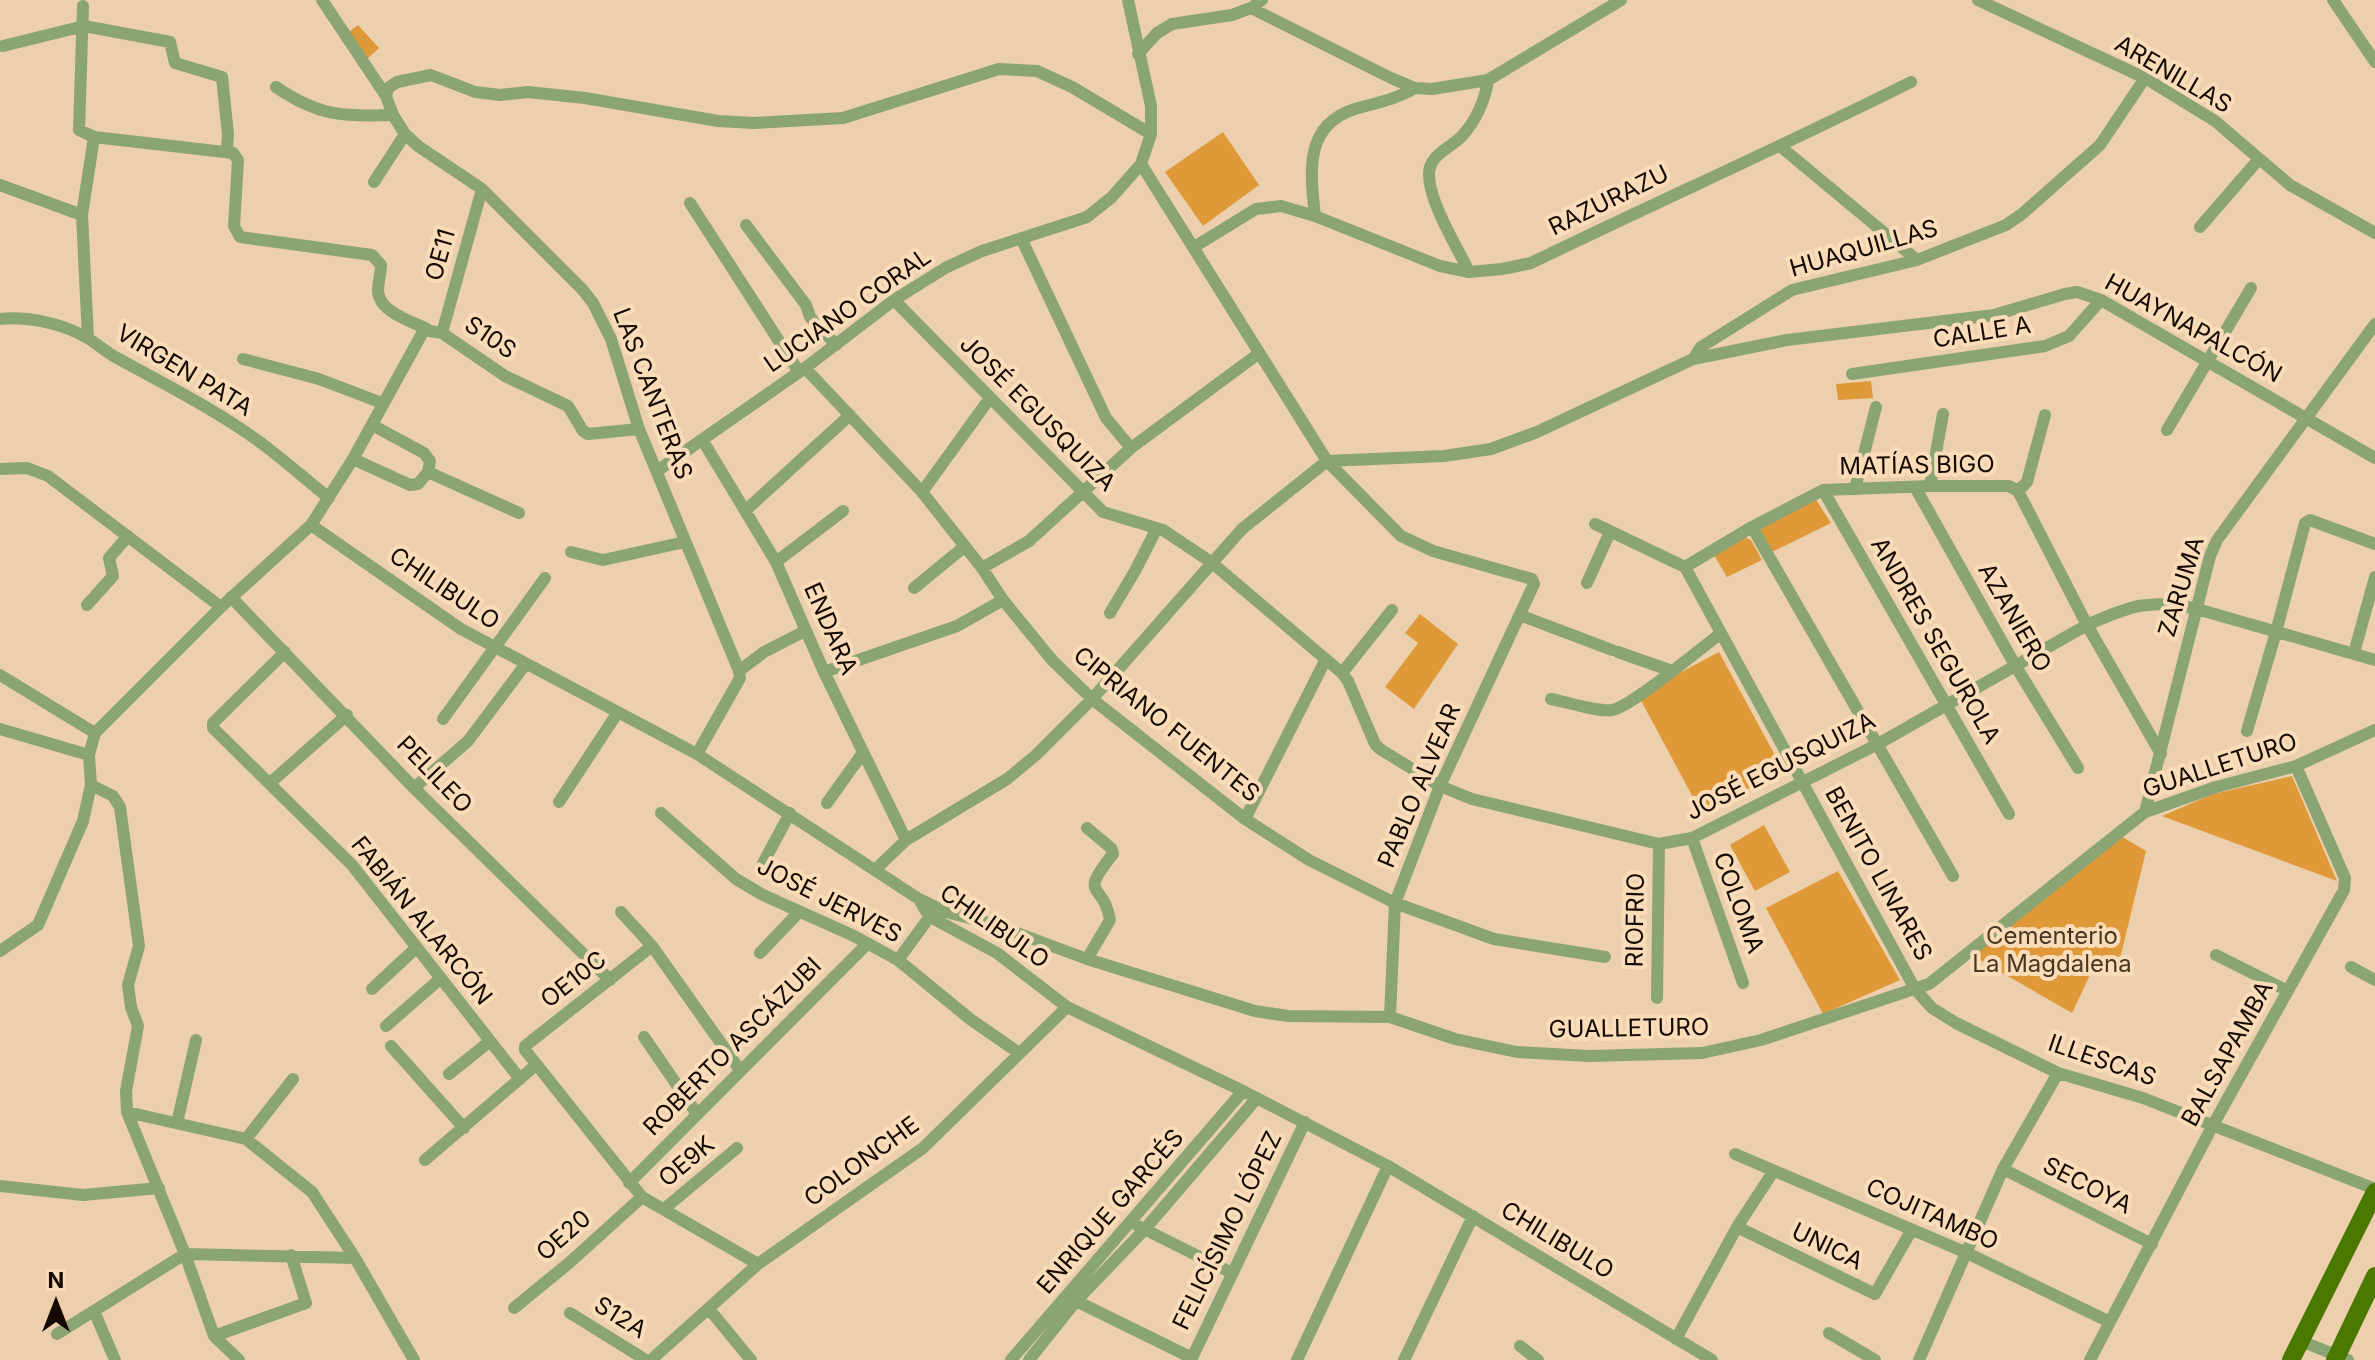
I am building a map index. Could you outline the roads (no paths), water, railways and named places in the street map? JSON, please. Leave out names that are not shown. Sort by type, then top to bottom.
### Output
[{"type":"main road","points":[[2291,1360],[2375,1190]]},
{"type":"main road","points":[[2340,1359],[2375,1278]]},
{"type":"street","name":"LAS CANTERAS","points":[[322,0],[386,96],[405,134],[482,189],[593,303],[611,339],[639,429],[739,671]]},
{"type":"street","name":"LUCIANO CORAL","points":[[657,471],[802,370],[894,300],[947,267],[982,251],[1087,217],[1112,197],[1141,164],[1151,134],[1151,106],[1128,0]]},
{"type":"street","points":[[1138,54],[1157,33],[1172,24],[1211,20],[1257,4],[1415,88],[1432,89],[1488,80],[1621,0]]},
{"type":"street","name":"ARENILLAS","points":[[1978,0],[2145,78],[2215,121],[2290,185],[2375,233]]},
{"type":"street","points":[[2333,0],[2375,62]]},
{"type":"street","points":[[83,6],[79,130],[94,137],[227,150],[236,155],[234,226],[240,237],[372,255],[381,265],[378,290],[383,304],[427,329]]},
{"type":"street","points":[[3,46],[84,26],[170,42],[175,63],[222,77],[228,121],[227,150]]},
{"type":"street","points":[[386,96],[388,88],[397,82],[431,75],[475,92],[500,95],[528,92],[585,98],[718,121],[754,123],[843,118],[999,69],[1037,71],[1072,87],[1151,134]]},
{"type":"street","name":"HUAQUILLAS","points":[[1327,461],[1444,456],[1491,449],[1537,432],[1693,359],[1701,347],[1792,290],[1917,260],[2006,225],[2100,145],[2145,78]]},
{"type":"street","points":[[1469,272],[1445,221],[1429,176],[1434,159],[1462,136],[1477,115],[1488,80]]},
{"type":"street","name":"RAZURAZU","points":[[1194,247],[1256,209],[1281,206],[1315,216],[1440,266],[1469,272],[1531,263],[1699,182],[1781,147],[1911,82]]},
{"type":"street","points":[[276,87],[330,114],[348,117],[393,115]]},
{"type":"street","points":[[1315,216],[1312,165],[1321,130],[1350,110],[1404,95],[1415,88]]},
{"type":"street","points":[[374,182],[405,134]]},
{"type":"street","points":[[88,338],[82,215],[94,137]]},
{"type":"street","points":[[1781,147],[1917,260]]},
{"type":"street","points":[[2200,227],[2259,159]]},
{"type":"street","points":[[876,869],[906,840],[1007,779],[1036,755],[1092,699],[1242,529],[1327,461],[1141,164]]},
{"type":"street","points":[[0,185],[82,215]]},
{"type":"street","name":"OE11","points":[[442,333],[482,189]]},
{"type":"street","name":"CIPRIANO FUENTES","points":[[690,203],[802,370],[850,415],[922,492],[1052,660],[1092,699],[1245,819],[1309,860],[1395,903],[1494,939],[1605,957]]},
{"type":"street","points":[[746,225],[806,305],[810,317],[836,345]]},
{"type":"street","points":[[1021,238],[1106,418],[1131,448]]},
{"type":"street","points":[[2167,430],[2251,288]]},
{"type":"street","name":"HUAYNAPALCÓN","points":[[1693,359],[1787,340],[1994,315],[2077,292],[2101,300],[2375,458]]},
{"type":"street","name":"JOSÉ EGUSQUIZA","points":[[894,300],[1107,514],[1157,528],[1211,562],[1342,673],[1375,744],[1404,767],[1472,799],[1659,844],[1692,838],[1878,744],[2087,625],[2123,608],[2145,603],[2170,603],[2197,609],[2375,660]]},
{"type":"street","name":"CALLE A","points":[[1852,374],[2045,346],[2069,336],[2101,300]]},
{"type":"street","name":"VIRGEN PATA","points":[[0,319],[47,323],[88,338],[258,440],[329,498]]},
{"type":"street","name":"ZARUMA","points":[[2145,812],[2217,540],[2375,324]]},
{"type":"street","name":"S10S","points":[[95,733],[231,597],[311,525],[353,459],[382,403],[427,329],[442,333],[505,376],[568,406],[585,433],[639,429]]},
{"type":"street","points":[[982,568],[1029,541],[1131,448],[1258,354]]},
{"type":"street","points":[[243,359],[319,379],[382,403]]},
{"type":"street","points":[[922,492],[990,398]]},
{"type":"street","points":[[1855,489],[1876,407]]},
{"type":"street","points":[[1930,486],[1929,478],[1943,414]]},
{"type":"street","points":[[746,510],[850,415]]},
{"type":"street","points":[[2018,491],[2027,482],[2045,415]]},
{"type":"street","points":[[353,459],[410,485],[418,484],[428,472],[430,464],[427,455],[372,425]]},
{"type":"street","name":"ENDARA","points":[[703,441],[776,562],[862,754],[906,840]]},
{"type":"street","name":"PABLO ALVEAR","points":[[1327,461],[1401,536],[1433,551],[1532,579],[1534,584],[1522,616],[1440,786],[1395,903],[1390,1017]]},
{"type":"street","points":[[0,469],[27,468],[48,476],[221,607]]},
{"type":"street","points":[[428,472],[519,513]]},
{"type":"street","name":"MATÍAS BIGO","points":[[1685,569],[1752,527],[1823,490],[2009,486],[2018,491],[2087,625],[2161,754]]},
{"type":"street","name":"AZANIERO","points":[[1915,487],[2015,665],[2078,768]]},
{"type":"street","name":"ANDRES SEGUROLA","points":[[1823,490],[2009,814]]},
{"type":"street","points":[[776,562],[843,511]]},
{"type":"street","points":[[2247,731],[2307,520],[2375,544]]},
{"type":"street","points":[[1595,524],[1685,569]]},
{"type":"street","name":"CHILIBULO","points":[[311,525],[461,629],[697,754],[790,813],[919,899],[931,915],[997,953],[1067,1007],[1243,1091],[1388,1166],[1712,1360]]},
{"type":"street","points":[[1752,527],[1953,876]]},
{"type":"street","points":[[1110,613],[1157,528]]},
{"type":"street","points":[[1587,583],[1610,532]]},
{"type":"street","points":[[87,605],[113,576],[109,558],[128,536]]},
{"type":"street","points":[[571,552],[603,560],[685,542]]},
{"type":"street","points":[[914,588],[964,547]]},
{"type":"street","name":"BENITO LINARES","points":[[1685,569],[1915,989]]},
{"type":"street","points":[[2354,653],[2375,577]]},
{"type":"street","points":[[443,719],[545,578]]},
{"type":"street","name":"PELILEO","points":[[231,597],[414,788],[610,980]]},
{"type":"street","points":[[824,672],[957,626],[1003,600]]},
{"type":"street","points":[[1342,673],[1392,610]]},
{"type":"street","points":[[1522,616],[1672,671]]},
{"type":"street","points":[[697,754],[740,678],[739,671],[764,652],[805,631]]},
{"type":"street","points":[[1551,699],[1612,710],[1672,671],[1720,634]]},
{"type":"street","name":"FABIÁN ALARCÓN","points":[[285,652],[213,723],[213,728],[352,865],[520,1079]]},
{"type":"street","points":[[1245,819],[1326,659]]},
{"type":"street","points":[[414,788],[468,741],[525,665]]},
{"type":"street","points":[[0,675],[95,733],[89,755],[91,785],[83,821],[38,925],[0,951]]},
{"type":"street","points":[[559,802],[618,712]]},
{"type":"street","points":[[270,783],[347,715]]},
{"type":"street","points":[[0,729],[89,755]]},
{"type":"street","name":"GUALLETURO","points":[[919,899],[946,912],[993,924],[1087,959],[1255,1011],[1288,1016],[1390,1017],[1469,1043],[1517,1052],[1589,1056],[1702,1053],[1761,1040],[1929,984],[2145,812],[2216,787],[2296,766],[2375,730]]},
{"type":"street","points":[[827,803],[862,754]]},
{"type":"street","name":"BALSAPAMBA","points":[[2090,1360],[2345,883],[2296,766]]},
{"type":"street","points":[[91,785],[113,796],[120,807],[139,946],[128,985],[138,1026],[126,1091],[127,1112],[185,1254],[214,1336],[239,1360]]},
{"type":"street","name":"JOSÉ JERVES","points":[[661,813],[736,879],[898,960],[1019,1053]]},
{"type":"street","points":[[761,867],[790,813]]},
{"type":"street","points":[[1087,828],[1111,848],[1113,854],[1094,881],[1110,920],[1087,959]]},
{"type":"street","name":"COLOMA","points":[[1692,838],[1743,983]]},
{"type":"street","name":"RIOFRIO","points":[[1657,998],[1659,844]]},
{"type":"street","points":[[621,912],[652,946],[740,1070]]},
{"type":"street","points":[[760,953],[799,912]]},
{"type":"street","points":[[898,960],[931,915]]},
{"type":"street","name":"ROBERTO ASCÁZUBI","points":[[629,1183],[867,944]]},
{"type":"street","name":"OE10C","points":[[536,1065],[525,1046],[652,946]]},
{"type":"street","points":[[372,989],[416,948]]},
{"type":"street","points":[[2216,955],[2288,991]]},
{"type":"street","points":[[2351,967],[2375,980]]},
{"type":"street","points":[[386,1026],[440,979]]},
{"type":"street","name":"ILLESCAS","points":[[1915,989],[1932,1008],[1956,1023],[2058,1073],[2143,1098],[2375,1190]]},
{"type":"street","name":"COLONCHE","points":[[649,1360],[758,1264],[923,1148],[1067,1007]]},
{"type":"street","points":[[644,1037],[697,1114]]},
{"type":"street","points":[[177,1123],[196,1040]]},
{"type":"street","points":[[449,1074],[489,1042]]},
{"type":"street","points":[[391,1046],[464,1128]]},
{"type":"street","points":[[425,1160],[536,1065],[642,1197],[758,1264]]},
{"type":"street","points":[[1919,1360],[2003,1169],[2058,1073]]},
{"type":"street","points":[[246,1139],[293,1079]]},
{"type":"street","name":"ENRIQUE GARCÉS","points":[[1029,1360],[1131,1223],[1243,1091]]},
{"type":"street","name":"ENRIQUE GARCÉS","points":[[1011,1360],[1145,1229],[1257,1098]]},
{"type":"street","points":[[127,1112],[246,1139],[312,1192],[355,1258],[414,1360]]},
{"type":"street","name":"FELICÍSIMO LÓPEZ","points":[[1192,1359],[1305,1122]]},
{"type":"street","name":"OE9K","points":[[664,1209],[737,1148]]},
{"type":"street","name":"COJITAMBO","points":[[1735,1154],[1967,1253],[2110,1322]]},
{"type":"street","points":[[1297,1360],[1388,1166]]},
{"type":"street","name":"SECOYA","points":[[2003,1169],[2152,1244]]},
{"type":"street","points":[[1676,1339],[1737,1227],[1773,1172]]},
{"type":"street","points":[[0,1186],[83,1195],[159,1188]]},
{"type":"street","name":"OE20","points":[[514,1308],[642,1197]]},
{"type":"street","points":[[1404,1360],[1473,1216]]},
{"type":"street","points":[[1131,1223],[1232,1273]]},
{"type":"street","name":"UNICA","points":[[1737,1227],[1875,1294],[1911,1231]]},
{"type":"street","points":[[57,1334],[185,1254],[355,1258]]},
{"type":"street","points":[[214,1336],[306,1303],[291,1255]]},
{"type":"street","points":[[1072,1299],[1192,1359]]},
{"type":"street","points":[[709,1309],[751,1360]]},
{"type":"street","points":[[94,1311],[115,1360]]},
{"type":"street","name":"S12A","points":[[570,1313],[649,1360]]},
{"type":"street","points":[[1829,1333],[1875,1360]]},
{"type":"street","points":[[2301,1341],[2340,1359]]},
{"type":"street","points":[[1520,1346],[1538,1360]]},
{"type":"park label","name":"Cementerio La Magdalena","points":[[2052,951]]}]
